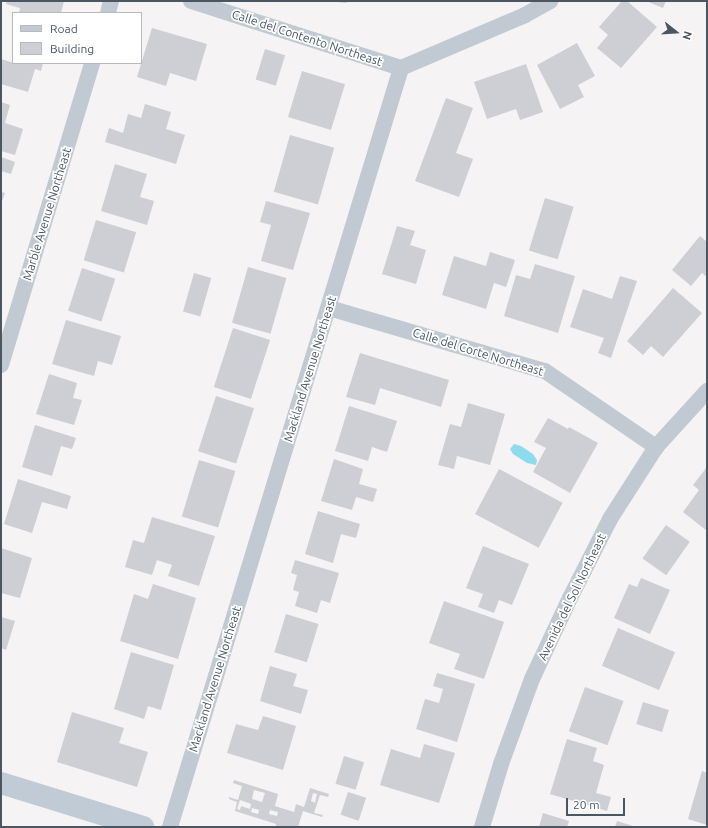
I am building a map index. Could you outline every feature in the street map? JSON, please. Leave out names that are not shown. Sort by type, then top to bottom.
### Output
[{"type":"street","points":[[108,12],[111,1]]},
{"type":"street","name":"Calle del Contento Northeast","points":[[191,1],[401,68]]},
{"type":"street","points":[[401,68],[525,15],[550,1]]},
{"type":"street","name":"Marble Avenue Northeast","points":[[1,365],[92,64]]},
{"type":"street","name":"Mackland Avenue Northeast","points":[[170,827],[401,68]]},
{"type":"street","name":"Calle del Corte Northeast","points":[[329,308],[545,371],[656,447]]},
{"type":"street","name":"Avenida del Sol Northeast","points":[[482,827],[502,764],[532,679],[570,598],[610,519],[656,447],[707,391]]},
{"type":"street","points":[[1,783],[143,827]]},
{"type":"water","points":[[514,444],[521,446],[533,454],[537,460],[536,465],[527,463],[513,454],[510,449]]},
{"type":"building","points":[[7,1],[64,1],[61,12],[19,12],[20,8],[6,4]]},
{"type":"building","points":[[326,1],[347,1],[347,3]]},
{"type":"building","points":[[622,1],[627,1],[657,27],[621,68],[597,48],[608,35],[599,27]]},
{"type":"building","points":[[646,1],[666,1],[663,8]]},
{"type":"building","points":[[152,28],[207,44],[196,81],[170,73],[166,86],[137,77]]},
{"type":"building","points":[[577,43],[595,76],[578,85],[584,97],[560,109],[537,65]]},
{"type":"building","points":[[265,49],[285,55],[276,86],[256,80]]},
{"type":"building","points":[[1,59],[12,62],[12,64],[43,64],[41,71],[35,69],[28,92],[1,84]]},
{"type":"building","points":[[526,64],[543,112],[520,120],[516,109],[487,119],[474,82]]},
{"type":"building","points":[[302,71],[345,84],[331,130],[288,117]]},
{"type":"building","points":[[446,98],[473,108],[456,153],[473,159],[459,197],[415,181]]},
{"type":"building","points":[[1,102],[10,105],[5,123],[23,129],[15,155],[1,151]]},
{"type":"building","points":[[145,104],[171,112],[166,129],[185,135],[176,164],[105,142],[109,128],[123,133],[128,114],[141,118]]},
{"type":"building","points":[[290,135],[334,148],[318,204],[274,192]]},
{"type":"building","points":[[1,157],[15,162],[11,174],[1,171]]},
{"type":"building","points":[[115,164],[147,174],[140,197],[154,201],[147,225],[101,211]]},
{"type":"building","points":[[1,192],[5,193],[1,204]]},
{"type":"building","points":[[545,198],[574,207],[558,259],[529,251]]},
{"type":"building","points":[[266,201],[310,213],[293,270],[261,261],[271,225],[260,222]]},
{"type":"building","points":[[96,220],[136,232],[124,272],[84,260]]},
{"type":"building","points":[[397,226],[415,231],[410,245],[426,250],[416,284],[382,274]]},
{"type":"building","points":[[700,236],[707,242],[707,277],[702,273],[691,286],[672,270]]},
{"type":"building","points":[[490,252],[515,260],[506,287],[494,283],[486,309],[442,295],[454,256],[486,266]]},
{"type":"building","points":[[535,264],[575,276],[558,333],[504,316],[516,275],[530,279]]},
{"type":"building","points":[[248,267],[286,278],[270,334],[232,323]]},
{"type":"building","points":[[82,268],[115,279],[101,322],[68,311]]},
{"type":"building","points":[[194,273],[211,278],[200,316],[183,311]]},
{"type":"building","points":[[620,276],[637,281],[611,358],[598,353],[604,338],[570,327],[583,289],[612,299]]},
{"type":"building","points":[[673,288],[702,313],[663,357],[651,346],[643,355],[627,341]]},
{"type":"building","points":[[66,320],[121,336],[112,365],[98,361],[94,376],[52,364]]},
{"type":"building","points":[[233,328],[270,340],[251,399],[214,387]]},
{"type":"building","points":[[360,353],[449,380],[441,407],[380,388],[375,405],[346,397]]},
{"type":"building","points":[[49,374],[77,383],[73,398],[82,400],[74,425],[36,414]]},
{"type":"building","points":[[216,396],[254,408],[236,464],[198,451]]},
{"type":"building","points":[[468,403],[505,414],[490,465],[457,456],[454,469],[438,465],[450,424],[461,427]]},
{"type":"building","points":[[349,406],[397,421],[387,452],[372,447],[368,461],[335,451]]},
{"type":"building","points":[[548,418],[568,429],[569,427],[598,443],[570,493],[533,472],[546,448],[534,442]]},
{"type":"building","points":[[35,425],[76,438],[72,449],[61,446],[52,476],[22,467]]},
{"type":"building","points":[[334,459],[363,469],[359,484],[377,489],[373,502],[356,497],[352,510],[321,501]]},
{"type":"building","points":[[199,460],[235,471],[218,528],[182,516]]},
{"type":"building","points":[[707,467],[707,531],[683,512],[699,490],[693,485]]},
{"type":"building","points":[[499,469],[563,503],[539,548],[475,514]]},
{"type":"building","points":[[18,479],[71,496],[67,509],[42,502],[32,533],[4,524]]},
{"type":"building","points":[[318,511],[360,524],[356,538],[341,534],[333,563],[305,554]]},
{"type":"building","points":[[152,517],[215,536],[199,586],[168,576],[172,565],[157,560],[152,575],[125,567],[133,540],[144,543]]},
{"type":"building","points":[[666,525],[690,542],[666,575],[642,559]]},
{"type":"building","points":[[483,546],[529,564],[512,605],[499,600],[494,613],[478,607],[483,594],[466,588]]},
{"type":"building","points":[[1,548],[32,558],[20,598],[1,593]]},
{"type":"building","points":[[295,560],[339,573],[330,603],[321,600],[317,613],[295,606],[299,592],[293,590],[297,575],[291,573]]},
{"type":"building","points":[[641,578],[670,590],[650,634],[614,618],[629,584],[637,587]]},
{"type":"building","points":[[153,584],[196,598],[178,659],[120,641],[134,594],[148,599]]},
{"type":"building","points":[[444,601],[504,622],[484,679],[454,669],[460,654],[429,643]]},
{"type":"building","points":[[286,614],[319,624],[307,662],[274,652]]},
{"type":"building","points":[[1,617],[15,621],[6,650],[1,648]]},
{"type":"building","points":[[618,628],[675,652],[659,690],[602,666]]},
{"type":"building","points":[[131,652],[174,665],[161,710],[148,706],[144,719],[114,709]]},
{"type":"building","points":[[270,666],[297,674],[293,686],[308,690],[301,714],[260,701]]},
{"type":"building","points":[[437,673],[475,684],[457,742],[416,729],[425,699],[439,703],[443,689],[433,686]]},
{"type":"building","points":[[585,687],[624,701],[607,745],[569,731]]},
{"type":"building","points":[[643,702],[669,710],[662,732],[636,724]]},
{"type":"building","points":[[72,712],[124,728],[119,743],[148,752],[137,787],[57,762]]},
{"type":"building","points":[[263,716],[296,726],[283,770],[227,753],[236,724],[258,730]]},
{"type":"building","points":[[567,739],[597,748],[593,761],[604,765],[596,793],[611,797],[607,811],[550,794]]},
{"type":"building","points":[[424,744],[455,753],[439,803],[380,785],[391,749],[420,758]]},
{"type":"building","points":[[344,756],[364,762],[356,790],[336,784]]},
{"type":"building","points":[[702,771],[707,773],[707,825],[688,819]]},
{"type":"building","points":[[234,780],[278,794],[275,806],[294,812],[296,804],[304,807],[310,788],[329,794],[328,797],[320,795],[314,813],[323,815],[322,817],[303,811],[298,827],[276,827],[276,824],[235,811],[237,802],[229,799],[229,797],[238,800],[242,786],[233,783]],"holes":[[[254,790],[265,793],[262,802],[252,799]],[[313,793],[317,794],[315,803],[311,801]],[[240,800],[251,804],[250,809],[241,806],[240,810],[237,809]],[[252,808],[259,810],[258,814],[251,812]],[[270,810],[278,812],[277,816],[269,814]]]},
{"type":"building","points":[[348,792],[366,798],[359,821],[341,815]]},
{"type":"building","points":[[543,813],[569,821],[567,827],[539,827]]},
{"type":"building","points":[[617,821],[636,827],[615,827]]}]
